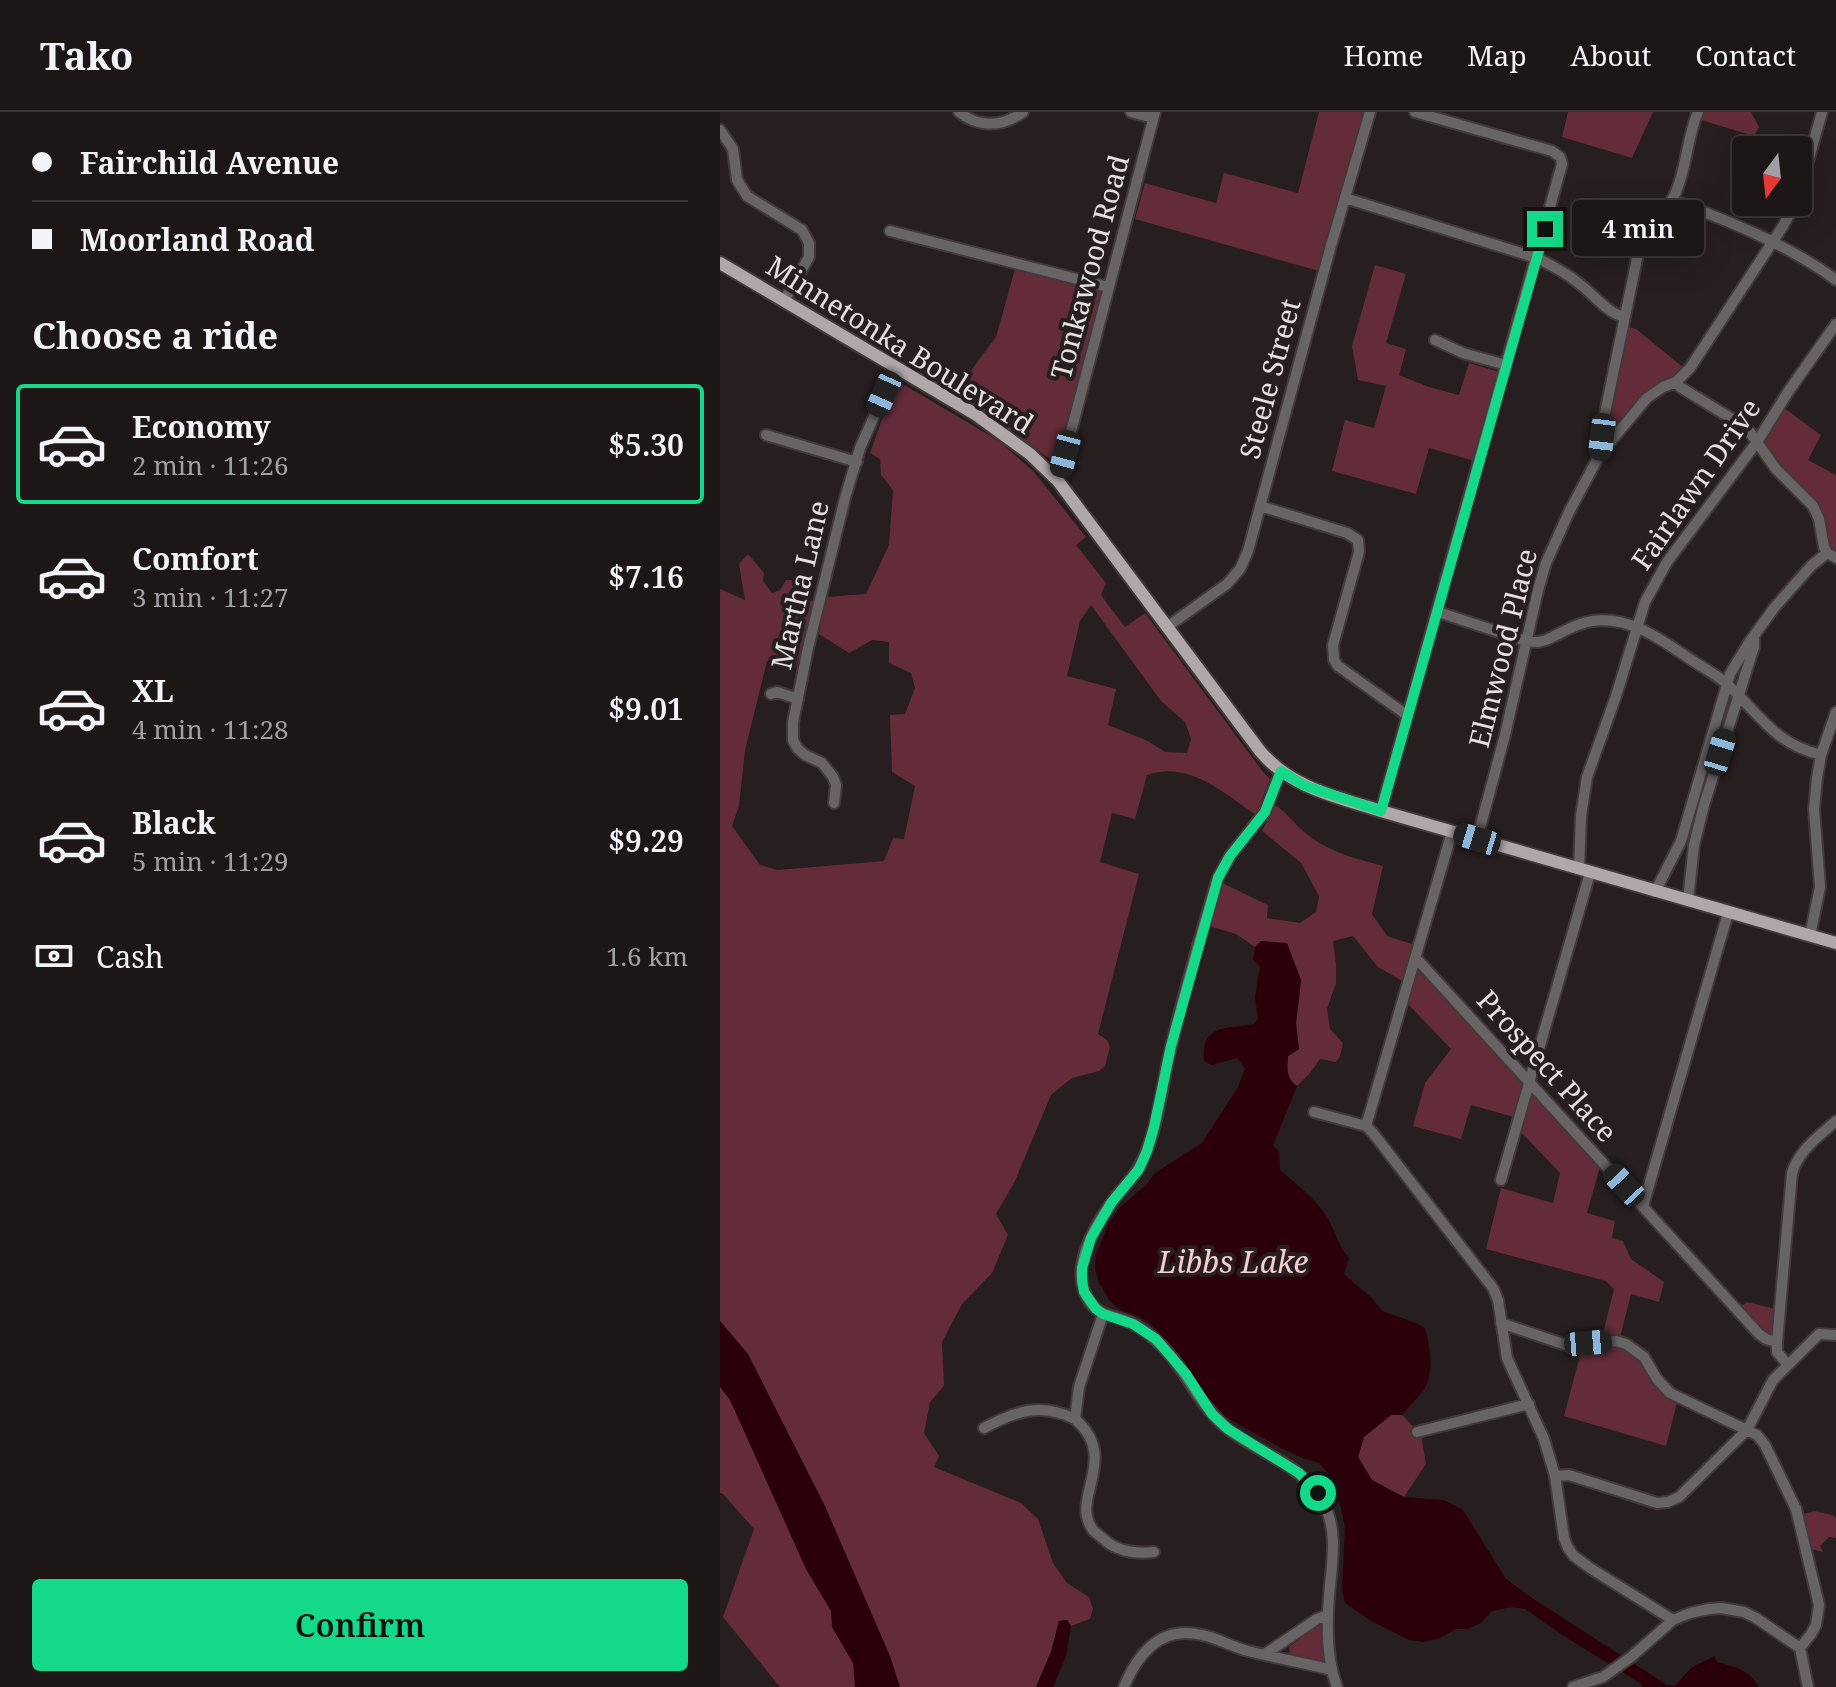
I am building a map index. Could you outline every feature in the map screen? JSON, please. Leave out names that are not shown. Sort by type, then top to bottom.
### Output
[{"type":"main road","name":"Minnetonka Boulevard","points":[[720,263],[975,414],[1030,454],[1058,481],[1260,751],[1281,771],[1303,785],[1381,811],[1836,943]]},
{"type":"street","points":[[959,112],[973,121],[996,124],[1007,122],[1023,112]]},
{"type":"street","points":[[1131,112],[1154,115]]},
{"type":"street","name":"Steele Street","points":[[1167,627],[1227,584],[1240,569],[1248,551],[1370,112]]},
{"type":"street","points":[[1381,811],[1561,169],[1561,160],[1552,151],[1415,112]]},
{"type":"street","name":"Elmwood Place","points":[[1477,839],[1546,563],[1599,456],[1604,418],[1642,237],[1672,200],[1681,180],[1698,112]]},
{"type":"street","points":[[1812,147],[1822,112]]},
{"type":"street","name":"Tonkawood Road","points":[[1058,481],[1154,115]]},
{"type":"street","points":[[720,130],[733,149],[737,180],[747,196],[802,230],[809,243],[809,257],[784,301]]},
{"type":"street","points":[[1345,198],[1537,258],[1556,267],[1612,312],[1625,317]]},
{"type":"street","points":[[1672,200],[1737,225],[1816,266],[1836,280]]},
{"type":"street","points":[[1599,456],[1647,398],[1676,382],[1690,368],[1788,216]]},
{"type":"street","points":[[890,231],[1108,287]]},
{"type":"street","name":"Fairlawn Drive","points":[[1501,1180],[1584,871],[1581,816],[1587,777],[1645,602],[1667,562],[1757,442],[1836,324]]},
{"type":"street","points":[[1435,340],[1463,353],[1506,365]]},
{"type":"street","name":"Martha Lane","points":[[834,803],[836,785],[828,769],[798,749],[792,731],[845,498],[860,448],[896,367]]},
{"type":"street","points":[[1655,892],[1681,841],[1730,674],[1788,590],[1811,566],[1832,556],[1823,543],[1819,519],[1813,506],[1776,469],[1747,428],[1676,382]]},
{"type":"street","points":[[766,435],[857,462]]},
{"type":"street","points":[[1260,506],[1347,533],[1358,540],[1359,552],[1333,645],[1334,660],[1344,672],[1408,716]]},
{"type":"street","points":[[1438,612],[1526,641],[1538,642],[1591,621],[1612,621],[1637,628],[1652,634],[1727,683],[1779,737],[1821,755]]},
{"type":"street","points":[[1688,901],[1694,845],[1704,805],[1754,647],[1754,637]]},
{"type":"street","points":[[771,694],[777,692],[798,699]]},
{"type":"street","points":[[1810,936],[1820,887],[1814,809],[1821,755],[1836,712]]},
{"type":"street","points":[[1281,771],[1265,812],[1230,856],[1218,878],[1171,1046],[1147,1151],[1139,1169],[1111,1203],[1091,1238],[1082,1268],[1084,1292],[1089,1301],[1103,1314],[1133,1324],[1156,1339],[1186,1374],[1212,1414],[1228,1429],[1299,1473],[1318,1493],[1331,1520],[1334,1536],[1328,1615],[1332,1670],[1337,1687]]},
{"type":"street","points":[[1366,1126],[1452,832]]},
{"type":"street","points":[[1643,1206],[1728,913]]},
{"type":"street","name":"Prospect Place","points":[[1416,958],[1759,1334],[1777,1342]]},
{"type":"street","points":[[1314,1112],[1366,1126],[1493,1288],[1498,1300],[1507,1358],[1544,1439],[1555,1476],[1568,1548],[1590,1568],[1673,1620]]},
{"type":"street","points":[[1787,1364],[1777,1352],[1777,1342],[1792,1173],[1801,1153],[1836,1121]]},
{"type":"street","points":[[1075,1419],[1079,1387],[1103,1314]]},
{"type":"street","points":[[1501,1323],[1566,1345],[1616,1341],[1626,1344],[1644,1357],[1670,1393],[1757,1435],[1765,1445],[1796,1509],[1818,1598],[1816,1625],[1800,1648]]},
{"type":"street","points":[[1555,1476],[1569,1475],[1657,1503],[1679,1497],[1747,1430],[1773,1380],[1787,1364],[1819,1334],[1832,1334]]},
{"type":"street","points":[[1417,1432],[1529,1404]]},
{"type":"street","points":[[984,1428],[1005,1417],[1030,1410],[1054,1411],[1075,1419],[1092,1441],[1095,1453],[1086,1514],[1092,1529],[1112,1546],[1140,1554],[1154,1552]]},
{"type":"street","points":[[1573,1687],[1603,1677],[1673,1620],[1690,1613],[1721,1608],[1744,1612],[1756,1618],[1800,1648],[1808,1687]]},
{"type":"street","points":[[1265,1654],[1328,1615]]},
{"type":"street","points":[[1124,1687],[1129,1674],[1150,1644],[1174,1634],[1203,1635],[1248,1651],[1332,1670]]},
{"type":"shaded area","points":[[1319,112],[1364,112],[1319,271],[1135,219],[1145,183],[1216,203],[1224,173],[1298,193]]},
{"type":"shaded area","points":[[1568,112],[1653,112],[1632,158],[1562,137]]},
{"type":"shaded area","points":[[1705,112],[1751,112],[1759,127],[1754,136],[1701,120]]},
{"type":"shaded area","points":[[1375,265],[1406,274],[1386,343],[1406,349],[1399,375],[1459,395],[1469,363],[1499,372],[1475,461],[1429,448],[1416,494],[1332,471],[1345,420],[1374,428],[1386,386],[1358,380],[1352,346]]},
{"type":"shaded area","points":[[1015,269],[1102,295],[1059,455],[1055,459],[1050,459],[955,392],[996,337]]},
{"type":"shaded area","points":[[1628,327],[1636,329],[1684,368],[1603,443]]},
{"type":"shaded area","points":[[896,380],[999,441],[1034,472],[1086,537],[1076,545],[1106,583],[1101,595],[1125,627],[1145,613],[1270,779],[1256,815],[1205,781],[1177,772],[1147,775],[1135,819],[1112,813],[1100,862],[1139,874],[1098,1034],[1107,1040],[1110,1047],[1105,1066],[1099,1071],[1072,1078],[1051,1095],[1015,1181],[996,1214],[1008,1235],[992,1273],[962,1304],[942,1342],[944,1386],[930,1402],[924,1433],[939,1456],[934,1467],[1021,1503],[1038,1519],[1053,1563],[1067,1583],[1089,1597],[1093,1609],[1090,1619],[1071,1626],[1067,1620],[1059,1621],[1051,1652],[1036,1687],[780,1687],[723,1617],[754,1529],[720,1493],[720,589],[745,600],[739,564],[748,554],[764,573],[763,581],[772,593],[780,590],[786,580],[799,580],[805,586],[802,598],[813,601],[796,667],[767,661],[745,750],[739,806],[732,826],[760,865],[778,870],[884,861],[893,838],[904,839],[915,786],[892,772],[890,715],[905,714],[915,688],[911,673],[889,663],[889,642],[872,640],[849,653],[819,634],[826,597],[866,594],[889,545],[893,490],[881,475],[880,459],[870,453]],"holes":[[[1091,605],[1161,701],[1185,722],[1191,739],[1187,753],[1165,752],[1148,741],[1108,725],[1116,689],[1067,676],[1080,621]]]},
{"type":"shaded area","points":[[1784,408],[1821,435],[1808,460],[1836,475],[1836,553],[1830,544],[1819,505],[1783,469],[1764,443],[1764,438]]},
{"type":"shaded area","points":[[1275,805],[1325,846],[1383,866],[1372,914],[1387,936],[1415,945],[1404,982],[1378,967],[1353,936],[1333,941],[1336,983],[1327,1009],[1330,1029],[1343,1043],[1340,1056],[1336,1062],[1320,1059],[1297,1086],[1289,1076],[1287,1064],[1288,1056],[1299,1049],[1296,1023],[1301,980],[1261,941],[1255,947],[1236,934],[1209,926],[1220,882],[1268,905],[1267,918],[1300,923],[1316,912],[1319,896],[1301,863],[1262,831]]},
{"type":"shaded area","points":[[1418,969],[1521,1080],[1523,1086],[1514,1117],[1471,1105],[1461,1139],[1413,1126],[1425,1083],[1451,1049],[1408,1004]]},
{"type":"shaded area","points":[[1533,1095],[1600,1167],[1587,1213],[1615,1221],[1612,1238],[1623,1241],[1631,1259],[1664,1282],[1659,1302],[1631,1294],[1620,1337],[1602,1337],[1614,1289],[1606,1281],[1486,1249],[1501,1188],[1553,1203],[1560,1173],[1519,1130],[1529,1096]]},
{"type":"shaded area","points":[[1747,1302],[1775,1309],[1771,1333],[1767,1334],[1740,1307]]},
{"type":"shaded area","points":[[1615,1346],[1636,1357],[1656,1387],[1677,1403],[1666,1446],[1564,1416],[1582,1348]]},
{"type":"shaded area","points":[[1391,1415],[1402,1415],[1421,1435],[1426,1464],[1404,1497],[1372,1480],[1358,1457],[1364,1437]]},
{"type":"shaded area","points":[[1814,1511],[1836,1518],[1836,1538],[1829,1537],[1820,1546],[1823,1552],[1811,1549],[1803,1514]]},
{"type":"shaded area","points":[[1322,1624],[1326,1660],[1321,1662],[1290,1654],[1289,1647]]},
{"type":"water","name":"Libbs Lake","points":[[1261,941],[1287,943],[1301,980],[1296,1023],[1299,1049],[1288,1056],[1287,1065],[1289,1077],[1297,1086],[1273,1145],[1279,1152],[1280,1170],[1312,1198],[1327,1217],[1349,1258],[1344,1274],[1382,1311],[1425,1328],[1427,1336],[1430,1368],[1423,1391],[1402,1415],[1391,1415],[1364,1437],[1358,1457],[1372,1480],[1404,1497],[1444,1500],[1463,1510],[1506,1579],[1667,1685],[1675,1686],[1692,1668],[1714,1656],[1717,1662],[1747,1673],[1759,1687],[1643,1687],[1525,1609],[1511,1607],[1492,1611],[1481,1623],[1423,1642],[1409,1640],[1371,1621],[1345,1603],[1342,1590],[1345,1527],[1335,1481],[1319,1463],[1281,1448],[1226,1417],[1208,1398],[1183,1359],[1153,1326],[1140,1317],[1120,1310],[1110,1301],[1099,1283],[1095,1268],[1096,1254],[1109,1223],[1120,1207],[1155,1173],[1202,1143],[1238,1087],[1245,1069],[1241,1062],[1237,1058],[1212,1065],[1204,1061],[1204,1049],[1211,1034],[1217,1030],[1254,1024],[1258,1018],[1255,997],[1260,966],[1253,960],[1255,947]]},
{"type":"water","points":[[720,1321],[748,1354],[824,1504],[890,1656],[900,1687],[855,1687],[853,1663],[832,1627],[831,1611],[806,1569],[730,1400],[720,1387]]},
{"type":"water","points":[[1067,1620],[1071,1626],[1066,1656],[1053,1687],[1036,1687],[1051,1652],[1059,1621]]},
{"type":"route","points":[[1318,1493],[1285,1462],[1228,1429],[1212,1414],[1186,1374],[1156,1339],[1133,1324],[1096,1309],[1084,1292],[1082,1268],[1091,1238],[1111,1203],[1139,1169],[1147,1151],[1171,1046],[1218,878],[1230,856],[1265,812],[1281,771],[1303,785],[1381,811],[1545,229]]}]
